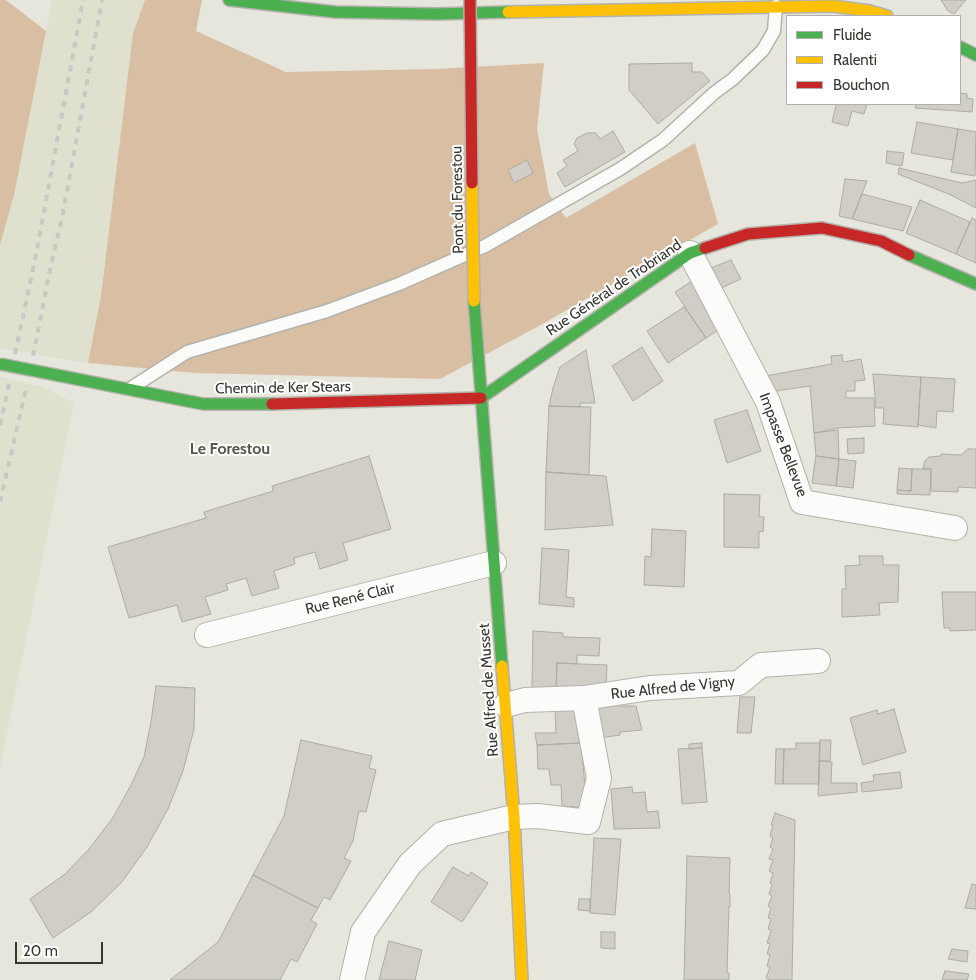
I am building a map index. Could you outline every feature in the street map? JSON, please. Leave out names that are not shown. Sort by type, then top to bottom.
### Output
[{"type":"street","points":[[229,0],[335,12],[437,14],[776,6],[871,6],[885,15]]},
{"type":"street","name":"Pont du Forestou","points":[[470,0],[474,301],[481,398]]},
{"type":"street","points":[[961,48],[976,56]]},
{"type":"street","name":"Rue Général de Trobriand","points":[[481,398],[690,253],[748,234],[822,228],[881,241],[929,265],[976,284]]},
{"type":"street","name":"Impasse Bellevue","points":[[690,253],[768,402],[802,502],[954,528]]},
{"type":"street","name":"Chemin de Ker Stears","points":[[0,364],[203,404],[244,405],[481,398]]},
{"type":"street","name":"Rue Alfred de Musset","points":[[481,398],[514,817],[522,980]]},
{"type":"street","name":"Rue René Clair","points":[[207,635],[494,563]]},
{"type":"street","name":"Rue Alfred de Vigny","points":[[506,706],[525,700],[584,698],[650,688],[739,683],[761,666],[818,661]]},
{"type":"street","points":[[352,980],[363,932],[410,864],[442,834],[514,817],[538,816],[588,822],[599,778],[584,698]]},
{"type":"lane","points":[[128,389],[187,352],[327,311],[399,284],[485,246],[620,169],[663,140],[763,50],[774,31],[776,6]]},
{"type":"shaded area","points":[[0,0],[6,0],[46,31],[14,195],[0,245]]},
{"type":"shaded area","points":[[52,0],[145,0],[133,34],[101,296],[88,363],[0,348],[0,244],[14,195]]},
{"type":"shaded area","points":[[145,0],[202,0],[196,31],[286,72],[435,69],[544,63],[537,129],[549,194],[566,218],[695,143],[718,224],[537,327],[440,379],[195,373],[88,363],[101,296],[133,33]]},
{"type":"shaded area","points":[[0,377],[43,387],[74,403],[0,767]]},
{"type":"building","points":[[941,0],[966,0],[954,14],[948,11]]},
{"type":"building","points":[[692,63],[692,72],[702,72],[710,81],[658,124],[629,90],[629,64]]},
{"type":"building","points":[[961,93],[967,94],[967,98],[973,99],[972,112],[915,108],[916,105],[961,105]]},
{"type":"building","points":[[867,105],[864,114],[852,111],[848,126],[832,122],[836,106]]},
{"type":"building","points":[[917,122],[958,129],[953,160],[911,153]]},
{"type":"building","points":[[958,129],[976,132],[975,176],[951,172]]},
{"type":"building","points":[[613,131],[625,152],[565,187],[557,173],[567,166],[563,160],[578,151],[574,144],[577,138],[587,133],[596,133],[600,139]]},
{"type":"building","points":[[887,151],[904,153],[902,166],[886,163]]},
{"type":"building","points":[[527,160],[533,173],[514,183],[508,170]]},
{"type":"building","points":[[899,168],[962,183],[976,180],[976,208],[951,195],[898,174]]},
{"type":"building","points":[[845,179],[867,181],[852,219],[839,216]]},
{"type":"building","points":[[862,194],[912,207],[903,231],[852,219]]},
{"type":"building","points":[[920,200],[970,222],[956,254],[906,233]]},
{"type":"building","points":[[972,218],[976,220],[976,263],[956,254]]},
{"type":"building","points":[[731,260],[741,279],[721,288],[711,268]]},
{"type":"building","points":[[692,281],[720,329],[706,338],[675,292]]},
{"type":"building","points":[[684,307],[706,338],[668,363],[647,331]]},
{"type":"building","points":[[642,347],[663,381],[633,401],[612,366]]},
{"type":"building","points":[[586,350],[595,403],[580,403],[580,407],[549,406],[560,367]]},
{"type":"building","points":[[842,355],[843,362],[861,359],[865,380],[855,381],[855,391],[846,391],[846,398],[874,398],[875,426],[838,428],[814,433],[810,386],[775,391],[765,376],[832,364],[831,356]]},
{"type":"building","points":[[873,374],[921,377],[918,427],[883,424],[884,408],[876,408]]},
{"type":"building","points":[[921,377],[955,379],[953,412],[937,411],[936,428],[918,425]]},
{"type":"building","points":[[549,406],[591,407],[589,475],[546,472]]},
{"type":"building","points":[[747,410],[761,451],[727,463],[714,420]]},
{"type":"building","points":[[838,430],[839,459],[816,456],[814,433]]},
{"type":"building","points":[[864,438],[864,453],[848,454],[847,439]]},
{"type":"building","points":[[968,449],[976,449],[976,488],[958,487],[958,492],[931,491],[931,469],[923,469],[925,461],[929,457],[941,456],[941,454],[961,455]]},
{"type":"building","points":[[369,456],[391,529],[343,543],[348,560],[320,569],[315,552],[294,558],[295,564],[274,571],[279,588],[252,596],[246,578],[226,584],[228,590],[205,597],[211,614],[182,622],[177,605],[129,618],[108,547],[206,518],[204,512],[273,491],[272,486]]},
{"type":"building","points":[[816,456],[839,459],[836,486],[812,483]]},
{"type":"building","points":[[839,459],[856,461],[853,488],[836,486]]},
{"type":"building","points":[[899,468],[912,469],[911,491],[897,490]]},
{"type":"building","points":[[912,469],[931,469],[930,495],[897,494],[897,490],[911,491]]},
{"type":"building","points":[[546,472],[606,476],[613,525],[545,530]]},
{"type":"building","points":[[724,494],[760,495],[759,517],[764,517],[763,532],[759,531],[759,548],[724,547]]},
{"type":"building","points":[[652,529],[686,531],[684,587],[644,585],[645,556],[651,557]]},
{"type":"building","points":[[542,548],[569,550],[566,597],[574,598],[574,607],[539,604]]},
{"type":"building","points":[[859,556],[883,556],[883,565],[899,565],[898,602],[879,603],[880,615],[842,617],[842,589],[846,589],[845,566],[860,565]]},
{"type":"building","points":[[942,592],[976,592],[976,630],[950,631],[950,628],[944,628]]},
{"type":"building","points":[[533,631],[563,633],[563,637],[600,638],[599,656],[577,655],[577,664],[557,663],[556,689],[532,688]]},
{"type":"building","points":[[557,663],[607,665],[606,685],[556,689]]},
{"type":"building","points":[[156,686],[195,688],[194,729],[183,771],[168,809],[147,847],[122,882],[91,912],[53,938],[30,899],[65,874],[89,849],[112,819],[144,757]]},
{"type":"building","points":[[740,697],[755,697],[751,733],[737,733]]},
{"type":"building","points":[[616,701],[617,706],[636,706],[642,730],[620,732],[620,735],[599,738],[592,703]]},
{"type":"building","points":[[579,708],[581,743],[537,745],[535,733],[556,733],[555,709]]},
{"type":"building","points":[[894,709],[906,752],[863,765],[850,718],[877,710],[878,714]]},
{"type":"building","points":[[301,740],[372,756],[369,768],[376,770],[366,812],[359,811],[353,841],[344,858],[351,861],[330,900],[324,897],[318,908],[253,875],[284,816]]},
{"type":"building","points":[[820,740],[831,740],[830,761],[819,761]]},
{"type":"building","points":[[581,743],[587,808],[562,806],[561,785],[551,785],[549,769],[538,769],[537,745]]},
{"type":"building","points":[[702,743],[702,748],[689,749],[689,744]]},
{"type":"building","points":[[796,743],[820,743],[819,784],[783,784],[784,749],[796,749]]},
{"type":"building","points":[[702,748],[707,802],[682,804],[678,749]]},
{"type":"building","points":[[776,749],[784,749],[783,784],[775,784]]},
{"type":"building","points":[[819,761],[832,762],[831,783],[857,783],[857,792],[818,796]]},
{"type":"building","points":[[900,772],[902,788],[862,792],[861,783],[874,781],[873,775]]},
{"type":"building","points":[[632,787],[633,793],[645,792],[647,812],[658,811],[660,828],[614,829],[611,789]]},
{"type":"building","points":[[775,813],[795,820],[792,980],[769,980],[766,978],[770,967],[767,966],[770,955],[767,954],[770,944],[767,943],[771,930],[768,929],[771,919],[768,918],[771,908],[768,906],[772,896],[769,894],[773,873],[769,871],[773,860],[769,859],[773,849],[770,847],[773,838],[770,836]]},
{"type":"building","points":[[594,838],[621,839],[615,915],[590,913]]},
{"type":"building","points":[[687,856],[730,858],[727,973],[729,973],[729,980],[684,980]]},
{"type":"building","points":[[453,867],[469,876],[471,872],[488,883],[462,922],[431,902]]},
{"type":"building","points":[[253,875],[318,908],[311,920],[317,924],[297,962],[291,959],[280,980],[170,980],[218,942]]},
{"type":"building","points":[[972,884],[976,885],[976,909],[965,908]]},
{"type":"building","points":[[579,899],[590,899],[590,911],[578,910]]},
{"type":"building","points":[[601,932],[615,932],[615,949],[601,948]]},
{"type":"building","points":[[389,941],[422,950],[415,980],[379,980]]},
{"type":"building","points":[[952,949],[968,951],[967,962],[948,959]]},
{"type":"building","points":[[945,971],[969,974],[967,980],[942,980]]},
{"type":"railway","points":[[15,354],[36,255],[83,0]]},
{"type":"railway","points":[[33,356],[62,218],[102,0]]},
{"type":"railway","points":[[0,425],[10,380]]},
{"type":"railway","points":[[0,502],[27,385]]},
{"type":"traffic: fast","points":[[229,0],[335,12],[437,14],[508,12]]},
{"type":"traffic: fast","points":[[961,48],[976,55]]},
{"type":"traffic: fast","points":[[481,398],[690,253],[705,248]]},
{"type":"traffic: fast","points":[[909,255],[976,284]]},
{"type":"traffic: fast","points":[[474,301],[502,666]]},
{"type":"traffic: fast","points":[[0,364],[46,373]]},
{"type":"traffic: fast","points":[[46,373],[203,404],[272,404]]},
{"type":"traffic: slow","points":[[508,12],[833,6],[870,11],[884,15]]},
{"type":"traffic: slow","points":[[472,183],[474,301]]},
{"type":"traffic: slow","points":[[502,666],[514,817],[522,980]]},
{"type":"traffic: jam","points":[[470,0],[472,183]]},
{"type":"traffic: jam","points":[[705,248],[748,234],[822,228],[881,241],[909,255]]},
{"type":"traffic: jam","points":[[272,404],[481,398]]},
{"type":"district","name":"Le Forestou","points":[[230,449]]}]
